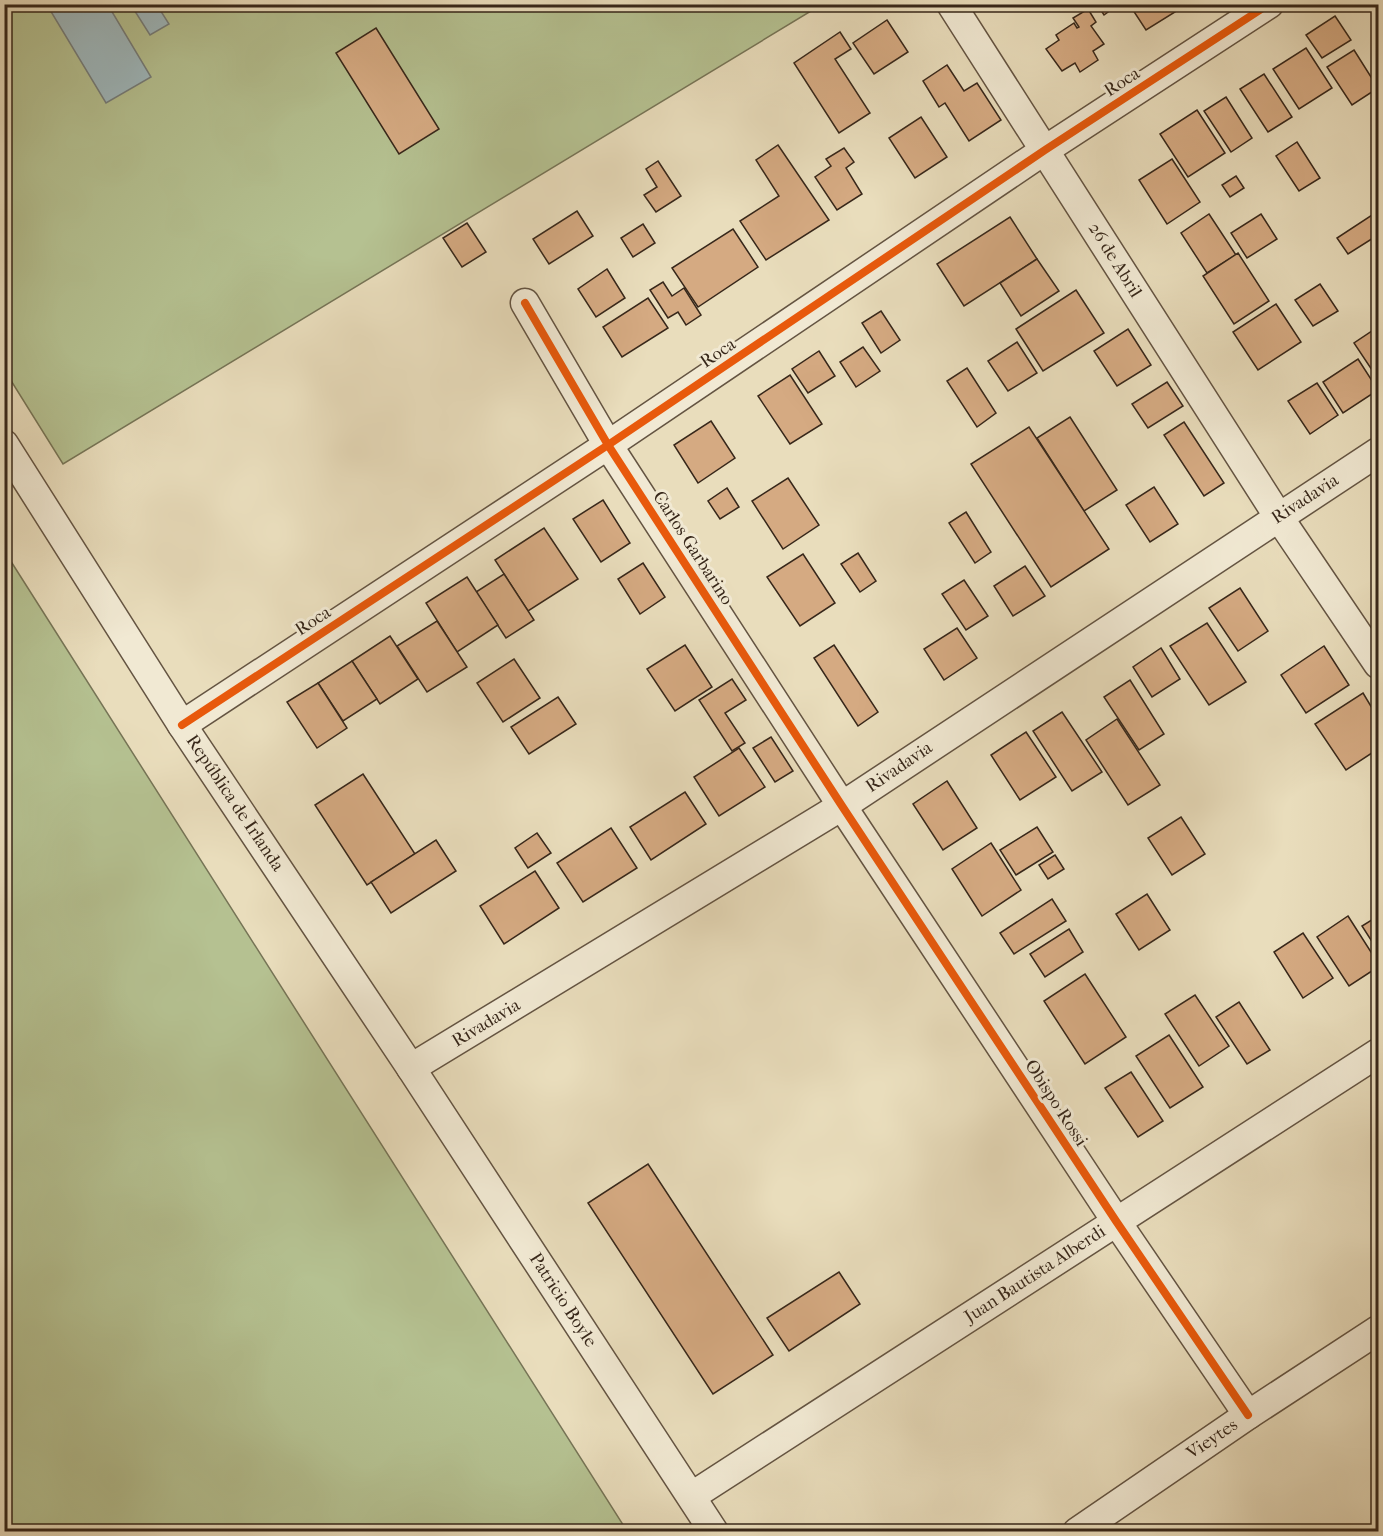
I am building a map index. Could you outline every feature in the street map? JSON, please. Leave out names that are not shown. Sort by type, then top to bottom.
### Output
[{"type":"street","name":"26 de Abril","points":[[951,4],[1278,516],[1378,664]]},
{"type":"street","name":"Roca","points":[[182,725],[608,445],[1045,150],[1269,4]]},
{"type":"street","name":"Carlos Garbarino","points":[[525,303],[608,445],[842,806]]},
{"type":"street","name":"República de Irlanda","points":[[4,444],[182,725],[411,1068]]},
{"type":"street","name":"Rivadavia","points":[[411,1068],[842,806],[1378,452]]},
{"type":"street","name":"Obispo Rossi","points":[[842,806],[1116,1221],[1248,1415]]},
{"type":"street","name":"Juan Bautista Alberdi","points":[[692,1496],[1378,1053]]},
{"type":"street","name":"Patricio Boyle","points":[[411,1068],[714,1532]]},
{"type":"street","name":"Vieytes","points":[[1077,1532],[1248,1415],[1378,1330]]},
{"type":"green space","points":[[5,5],[821,5],[63,464],[5,371]]},
{"type":"green space","points":[[5,552],[627,1531],[5,1531]]},
{"type":"water","points":[[47,5],[108,5],[151,77],[106,103]]},
{"type":"water","points":[[131,5],[157,5],[169,24],[150,35]]},
{"type":"building","points":[[1097,4],[1119,4],[1104,15]]},
{"type":"building","points":[[1129,4],[1171,4],[1175,12],[1146,30]]},
{"type":"building","points":[[1088,9],[1096,22],[1091,26],[1104,44],[1093,51],[1098,60],[1080,72],[1075,63],[1062,71],[1046,49],[1059,40],[1056,35],[1074,23],[1077,28],[1079,27],[1073,18]]},
{"type":"building","points":[[1335,16],[1351,40],[1322,58],[1306,35]]},
{"type":"building","points":[[887,20],[908,52],[874,74],[853,43]]},
{"type":"building","points":[[376,28],[439,129],[399,154],[336,53]]},
{"type":"building","points":[[840,32],[851,49],[835,59],[870,113],[839,133],[794,63]]},
{"type":"building","points":[[1306,48],[1332,88],[1299,109],[1273,69]]},
{"type":"building","points":[[1354,50],[1378,88],[1352,105],[1327,67]]},
{"type":"building","points":[[947,65],[964,91],[977,83],[1001,120],[969,141],[945,103],[939,107],[923,81]]},
{"type":"building","points":[[1264,74],[1292,117],[1268,132],[1240,89]]},
{"type":"building","points":[[1226,97],[1252,138],[1231,152],[1204,111]]},
{"type":"building","points":[[1197,110],[1225,153],[1188,177],[1160,134]]},
{"type":"building","points":[[921,117],[947,157],[915,178],[889,138]]},
{"type":"building","points":[[1297,142],[1320,178],[1299,191],[1276,156]]},
{"type":"building","points":[[778,145],[829,220],[766,260],[740,221],[779,196],[756,160]]},
{"type":"building","points":[[844,148],[854,162],[846,168],[862,194],[837,210],[815,177],[831,166],[826,159]]},
{"type":"building","points":[[1172,159],[1200,202],[1167,224],[1139,180]]},
{"type":"building","points":[[658,161],[681,196],[656,212],[644,195],[657,187],[646,169]]},
{"type":"building","points":[[1236,176],[1244,188],[1230,197],[1222,185]]},
{"type":"building","points":[[577,211],[593,236],[549,264],[533,239]]},
{"type":"building","points":[[1209,214],[1236,255],[1207,273],[1181,233]]},
{"type":"building","points":[[1261,214],[1277,239],[1247,258],[1231,233]]},
{"type":"building","points":[[1372,215],[1378,224],[1378,235],[1348,254],[1337,238]]},
{"type":"building","points":[[1010,217],[1037,259],[964,306],[937,264]]},
{"type":"building","points":[[467,223],[486,252],[462,267],[443,238]]},
{"type":"building","points":[[643,224],[655,243],[633,257],[621,238]]},
{"type":"building","points":[[733,229],[758,267],[698,307],[672,268]]},
{"type":"building","points":[[1238,253],[1269,301],[1234,324],[1203,276]]},
{"type":"building","points":[[1037,259],[1059,291],[1021,316],[1000,283]]},
{"type":"building","points":[[607,269],[625,298],[596,317],[578,289]]},
{"type":"building","points":[[663,282],[672,296],[684,288],[701,315],[686,325],[678,312],[668,318],[650,290]]},
{"type":"building","points":[[1320,284],[1338,311],[1313,326],[1295,300]]},
{"type":"building","points":[[1076,290],[1104,333],[1043,371],[1016,329]]},
{"type":"building","points":[[648,298],[668,328],[622,357],[603,327]]},
{"type":"building","points":[[1276,304],[1301,342],[1258,370],[1233,332]]},
{"type":"building","points":[[881,311],[900,340],[881,353],[862,323]]},
{"type":"building","points":[[1378,327],[1378,379],[1354,343]]},
{"type":"building","points":[[1128,329],[1151,365],[1117,386],[1094,351]]},
{"type":"building","points":[[1017,342],[1037,373],[1008,391],[988,361]]},
{"type":"building","points":[[863,347],[880,371],[856,387],[840,362]]},
{"type":"building","points":[[819,351],[835,376],[808,393],[792,369]]},
{"type":"building","points":[[1358,359],[1378,390],[1343,413],[1323,382]]},
{"type":"building","points":[[967,368],[996,413],[977,427],[947,381]]},
{"type":"building","points":[[790,375],[822,424],[790,444],[758,396]]},
{"type":"building","points":[[1167,382],[1183,406],[1148,428],[1132,404]]},
{"type":"building","points":[[1317,383],[1338,415],[1310,434],[1288,401]]},
{"type":"building","points":[[1070,417],[1117,490],[1084,511],[1037,438]]},
{"type":"building","points":[[711,421],[735,458],[698,483],[674,445]]},
{"type":"building","points":[[1184,422],[1224,483],[1204,496],[1164,435]]},
{"type":"building","points":[[1029,427],[1109,549],[1051,587],[971,464]]},
{"type":"building","points":[[788,478],[819,525],[783,549],[752,501]]},
{"type":"building","points":[[1154,487],[1178,524],[1150,542],[1126,505]]},
{"type":"building","points":[[727,488],[739,507],[720,519],[708,501]]},
{"type":"building","points":[[603,500],[630,543],[601,562],[573,519]]},
{"type":"building","points":[[966,512],[991,552],[975,563],[949,523]]},
{"type":"building","points":[[544,528],[578,579],[528,611],[495,560]]},
{"type":"building","points":[[858,553],[876,581],[860,592],[841,564]]},
{"type":"building","points":[[803,554],[835,603],[800,626],[767,577]]},
{"type":"building","points":[[643,563],[665,597],[640,614],[618,579]]},
{"type":"building","points":[[1025,566],[1045,596],[1013,616],[994,586]]},
{"type":"building","points":[[504,574],[534,620],[506,638],[476,592]]},
{"type":"building","points":[[467,577],[498,625],[457,652],[426,603]]},
{"type":"building","points":[[964,580],[988,616],[966,630],[942,594]]},
{"type":"building","points":[[1240,588],[1268,631],[1238,651],[1209,608]]},
{"type":"building","points":[[437,621],[467,667],[427,692],[397,646]]},
{"type":"building","points":[[1207,623],[1246,682],[1209,705],[1170,646]]},
{"type":"building","points":[[957,628],[977,658],[944,680],[924,649]]},
{"type":"building","points":[[390,636],[418,679],[380,704],[352,661]]},
{"type":"building","points":[[685,645],[712,687],[675,711],[647,669]]},
{"type":"building","points":[[834,645],[878,712],[858,726],[814,658]]},
{"type":"building","points":[[1324,646],[1349,685],[1306,713],[1281,675]]},
{"type":"building","points":[[1161,648],[1180,679],[1152,697],[1133,667]]},
{"type":"building","points":[[514,659],[540,698],[503,722],[477,683]]},
{"type":"building","points":[[352,661],[377,699],[343,721],[318,683]]},
{"type":"building","points":[[732,679],[746,700],[725,713],[745,743],[732,751],[699,700]]},
{"type":"building","points":[[1130,680],[1164,734],[1139,750],[1104,697]]},
{"type":"building","points":[[318,683],[347,728],[317,748],[287,702]]},
{"type":"building","points":[[1363,693],[1378,718],[1378,749],[1346,770],[1315,724]]},
{"type":"building","points":[[558,697],[576,724],[529,754],[511,727]]},
{"type":"building","points":[[1062,712],[1102,772],[1072,791],[1033,731]]},
{"type":"building","points":[[1117,719],[1160,785],[1128,805],[1086,740]]},
{"type":"building","points":[[1026,732],[1056,777],[1020,800],[991,755]]},
{"type":"building","points":[[771,737],[793,771],[775,782],[753,748]]},
{"type":"building","points":[[739,748],[765,787],[719,816],[694,777]]},
{"type":"building","points":[[363,774],[415,854],[367,885],[315,805]]},
{"type":"building","points":[[947,781],[977,828],[943,850],[913,804]]},
{"type":"building","points":[[685,792],[706,824],[651,860],[630,827]]},
{"type":"building","points":[[1181,817],[1205,854],[1172,875],[1148,838]]},
{"type":"building","points":[[1037,827],[1053,852],[1016,875],[1000,850]]},
{"type":"building","points":[[611,828],[637,868],[583,902],[557,863]]},
{"type":"building","points":[[537,833],[551,853],[528,868],[515,848]]},
{"type":"building","points":[[436,840],[456,871],[391,913],[371,882]]},
{"type":"building","points":[[991,843],[1021,890],[982,916],[952,869]]},
{"type":"building","points":[[1055,855],[1064,869],[1048,879],[1039,865]]},
{"type":"building","points":[[535,871],[559,908],[504,944],[480,906]]},
{"type":"building","points":[[1147,894],[1170,930],[1139,950],[1116,914]]},
{"type":"building","points":[[1052,899],[1066,921],[1014,954],[1000,933]]},
{"type":"building","points":[[1348,916],[1378,963],[1378,967],[1349,986],[1317,937]]},
{"type":"building","points":[[1378,916],[1378,951],[1362,926]]},
{"type":"building","points":[[1069,929],[1083,952],[1045,977],[1030,954]]},
{"type":"building","points":[[1303,933],[1333,978],[1303,998],[1274,952]]},
{"type":"building","points":[[1085,974],[1126,1037],[1085,1064],[1044,1001]]},
{"type":"building","points":[[1195,995],[1229,1046],[1199,1066],[1165,1014]]},
{"type":"building","points":[[1239,1002],[1270,1050],[1247,1064],[1216,1017]]},
{"type":"building","points":[[1169,1035],[1203,1087],[1170,1108],[1136,1056]]},
{"type":"building","points":[[1131,1072],[1163,1121],[1138,1137],[1105,1088]]},
{"type":"building","points":[[648,1164],[773,1355],[713,1394],[588,1203]]},
{"type":"building","points":[[839,1272],[860,1304],[789,1351],[767,1318]]},
{"type":"cycle path","points":[[182,725],[608,445],[1045,150],[1269,4]]},
{"type":"cycle path","points":[[525,303],[608,445],[842,806],[1116,1221],[1248,1415]]}]
